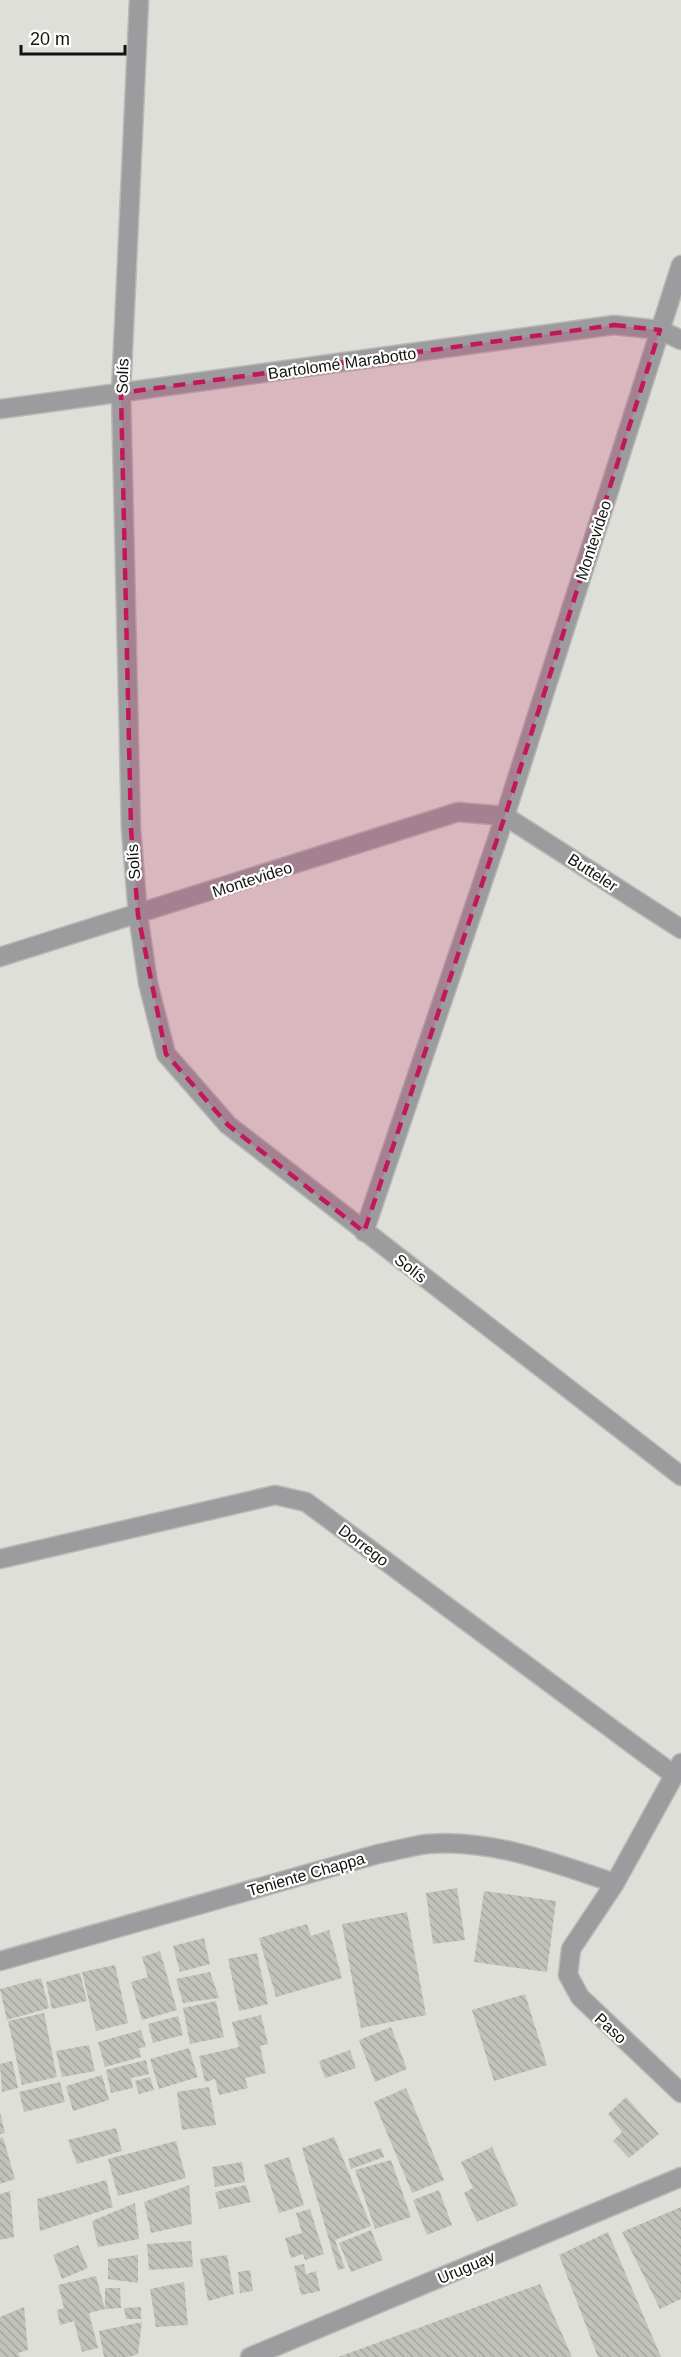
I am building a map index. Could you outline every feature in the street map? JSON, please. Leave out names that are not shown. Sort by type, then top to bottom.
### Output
[{"type":"street","name":"Solís","points":[[139,0],[121,393],[131,830],[138,915],[148,983],[166,1054],[228,1125],[364,1233],[681,1476]]},
{"type":"street","name":"Montevideo","points":[[364,1233],[505,816],[681,265]]},
{"type":"street","name":"Bartolomé Marabotto","points":[[0,409],[614,325],[660,330],[681,340]]},
{"type":"street","name":"Montevideo","points":[[0,957],[458,812],[505,816]]},
{"type":"street","name":"Butteler","points":[[505,816],[681,929]]},
{"type":"street","name":"Dorrego","points":[[0,1559],[275,1495],[306,1502],[677,1769]]},
{"type":"street","points":[[615,1883],[677,1769]]},
{"type":"street","name":"Teniente Chappa","points":[[0,1961],[378,1854],[428,1844],[471,1845],[532,1856],[615,1883]]},
{"type":"street","name":"Paso","points":[[615,1883],[571,1949],[568,1975],[579,1997],[681,2093]]},
{"type":"street","name":"Uruguay","points":[[250,2357],[681,2177]]},
{"type":"highlighted area","points":[[614,325],[660,330],[505,816],[364,1232],[228,1125],[166,1054],[138,915],[131,829],[121,393]]},
{"type":"building","points":[[457,1888],[465,1940],[433,1944],[426,1893]]},
{"type":"building","points":[[484,1891],[556,1901],[547,1972],[474,1962]]},
{"type":"building","points":[[407,1912],[426,2015],[361,2028],[342,1924]]},
{"type":"building","points":[[307,1924],[311,1936],[329,1930],[342,1978],[276,1997],[259,1938]]},
{"type":"building","points":[[204,1938],[210,1964],[180,1972],[173,1946]]},
{"type":"building","points":[[160,1951],[177,2010],[142,2020],[131,1982],[148,1977],[142,1957]]},
{"type":"building","points":[[257,1953],[268,2004],[239,2011],[228,1959]]},
{"type":"building","points":[[115,1965],[128,2023],[96,2031],[82,1972]]},
{"type":"building","points":[[210,1972],[219,1998],[183,2003],[176,1979]]},
{"type":"building","points":[[80,1973],[87,2001],[52,2009],[46,1982]]},
{"type":"building","points":[[41,1978],[49,2008],[7,2020],[0,1989]]},
{"type":"building","points":[[525,1994],[547,2065],[494,2081],[472,2010]]},
{"type":"building","points":[[216,2001],[224,2037],[190,2044],[183,2008]]},
{"type":"building","points":[[44,2013],[57,2077],[22,2085],[8,2021]]},
{"type":"building","points":[[261,2015],[268,2044],[260,2046],[266,2073],[245,2078],[248,2088],[219,2095],[215,2079],[205,2082],[199,2056],[239,2047],[232,2022]]},
{"type":"building","points":[[178,2016],[183,2035],[153,2043],[148,2024]]},
{"type":"building","points":[[391,2027],[407,2069],[375,2082],[359,2040]]},
{"type":"building","points":[[141,2030],[146,2047],[139,2048],[141,2057],[105,2067],[98,2042]]},
{"type":"building","points":[[89,2045],[95,2071],[62,2077],[56,2051]]},
{"type":"building","points":[[189,2048],[198,2077],[159,2089],[150,2059]]},
{"type":"building","points":[[350,2050],[356,2068],[325,2078],[319,2061]]},
{"type":"building","points":[[146,2060],[149,2074],[131,2078],[133,2088],[111,2093],[106,2070]]},
{"type":"building","points":[[12,2061],[18,2088],[2,2092],[0,2064]]},
{"type":"building","points":[[102,2075],[109,2100],[73,2111],[66,2086]]},
{"type":"building","points":[[150,2077],[154,2090],[139,2094],[135,2081]]},
{"type":"building","points":[[60,2082],[65,2102],[24,2112],[19,2092]]},
{"type":"building","points":[[209,2087],[216,2125],[182,2130],[177,2092]]},
{"type":"building","points":[[406,2088],[444,2180],[412,2193],[374,2102]]},
{"type":"building","points":[[626,2097],[659,2134],[629,2158],[613,2141],[622,2132],[608,2114]]},
{"type":"building","points":[[0,2112],[5,2133],[0,2134]]},
{"type":"building","points":[[116,2128],[122,2151],[77,2164],[68,2140]]},
{"type":"building","points":[[3,2137],[15,2179],[0,2184],[0,2138]]},
{"type":"building","points":[[334,2137],[371,2226],[335,2240],[345,2268],[338,2270],[302,2148]]},
{"type":"building","points":[[176,2141],[186,2178],[118,2196],[108,2159]]},
{"type":"building","points":[[492,2147],[518,2205],[477,2222],[464,2193],[473,2188],[461,2162]]},
{"type":"building","points":[[381,2148],[384,2157],[351,2169],[348,2159]]},
{"type":"building","points":[[289,2157],[304,2205],[279,2213],[264,2165]]},
{"type":"building","points":[[391,2160],[411,2217],[375,2229],[355,2170]]},
{"type":"building","points":[[242,2162],[245,2182],[215,2187],[212,2167]]},
{"type":"building","points":[[106,2180],[113,2207],[40,2231],[37,2199]]},
{"type":"building","points":[[189,2185],[192,2224],[151,2233],[144,2202]]},
{"type":"building","points":[[246,2185],[251,2202],[219,2209],[215,2192]]},
{"type":"building","points":[[439,2190],[452,2225],[427,2235],[413,2200]]},
{"type":"building","points":[[10,2191],[14,2237],[0,2240],[0,2194]]},
{"type":"building","points":[[135,2203],[139,2239],[98,2247],[92,2221]]},
{"type":"building","points":[[681,2207],[681,2299],[660,2309],[622,2232]]},
{"type":"building","points":[[310,2209],[324,2254],[305,2260],[303,2254],[291,2258],[285,2238],[302,2233],[296,2213]]},
{"type":"building","points":[[371,2230],[383,2260],[351,2272],[339,2243]]},
{"type":"building","points":[[608,2232],[661,2357],[598,2357],[559,2255]]},
{"type":"building","points":[[191,2241],[193,2267],[149,2270],[147,2244]]},
{"type":"building","points":[[78,2245],[88,2268],[62,2279],[53,2255]]},
{"type":"building","points":[[138,2255],[138,2283],[108,2279],[108,2259]]},
{"type":"building","points":[[227,2255],[234,2294],[208,2301],[200,2259]]},
{"type":"building","points":[[304,2264],[306,2274],[316,2271],[320,2291],[301,2295],[294,2266]]},
{"type":"building","points":[[250,2270],[253,2291],[240,2293],[238,2272]]},
{"type":"building","points":[[96,2276],[105,2309],[89,2313],[98,2348],[82,2352],[74,2321],[60,2325],[57,2310],[64,2308],[58,2285]]},
{"type":"building","points":[[184,2282],[188,2325],[156,2327],[150,2289]]},
{"type":"building","points":[[540,2284],[572,2357],[338,2357]]},
{"type":"building","points":[[105,2288],[120,2288],[121,2308],[105,2309]]},
{"type":"building","points":[[24,2307],[28,2350],[18,2353],[20,2357],[0,2357],[0,2317]]},
{"type":"building","points":[[141,2307],[141,2319],[126,2319],[124,2308]]},
{"type":"building","points":[[142,2322],[138,2354],[129,2357],[104,2357],[99,2331]]}]
